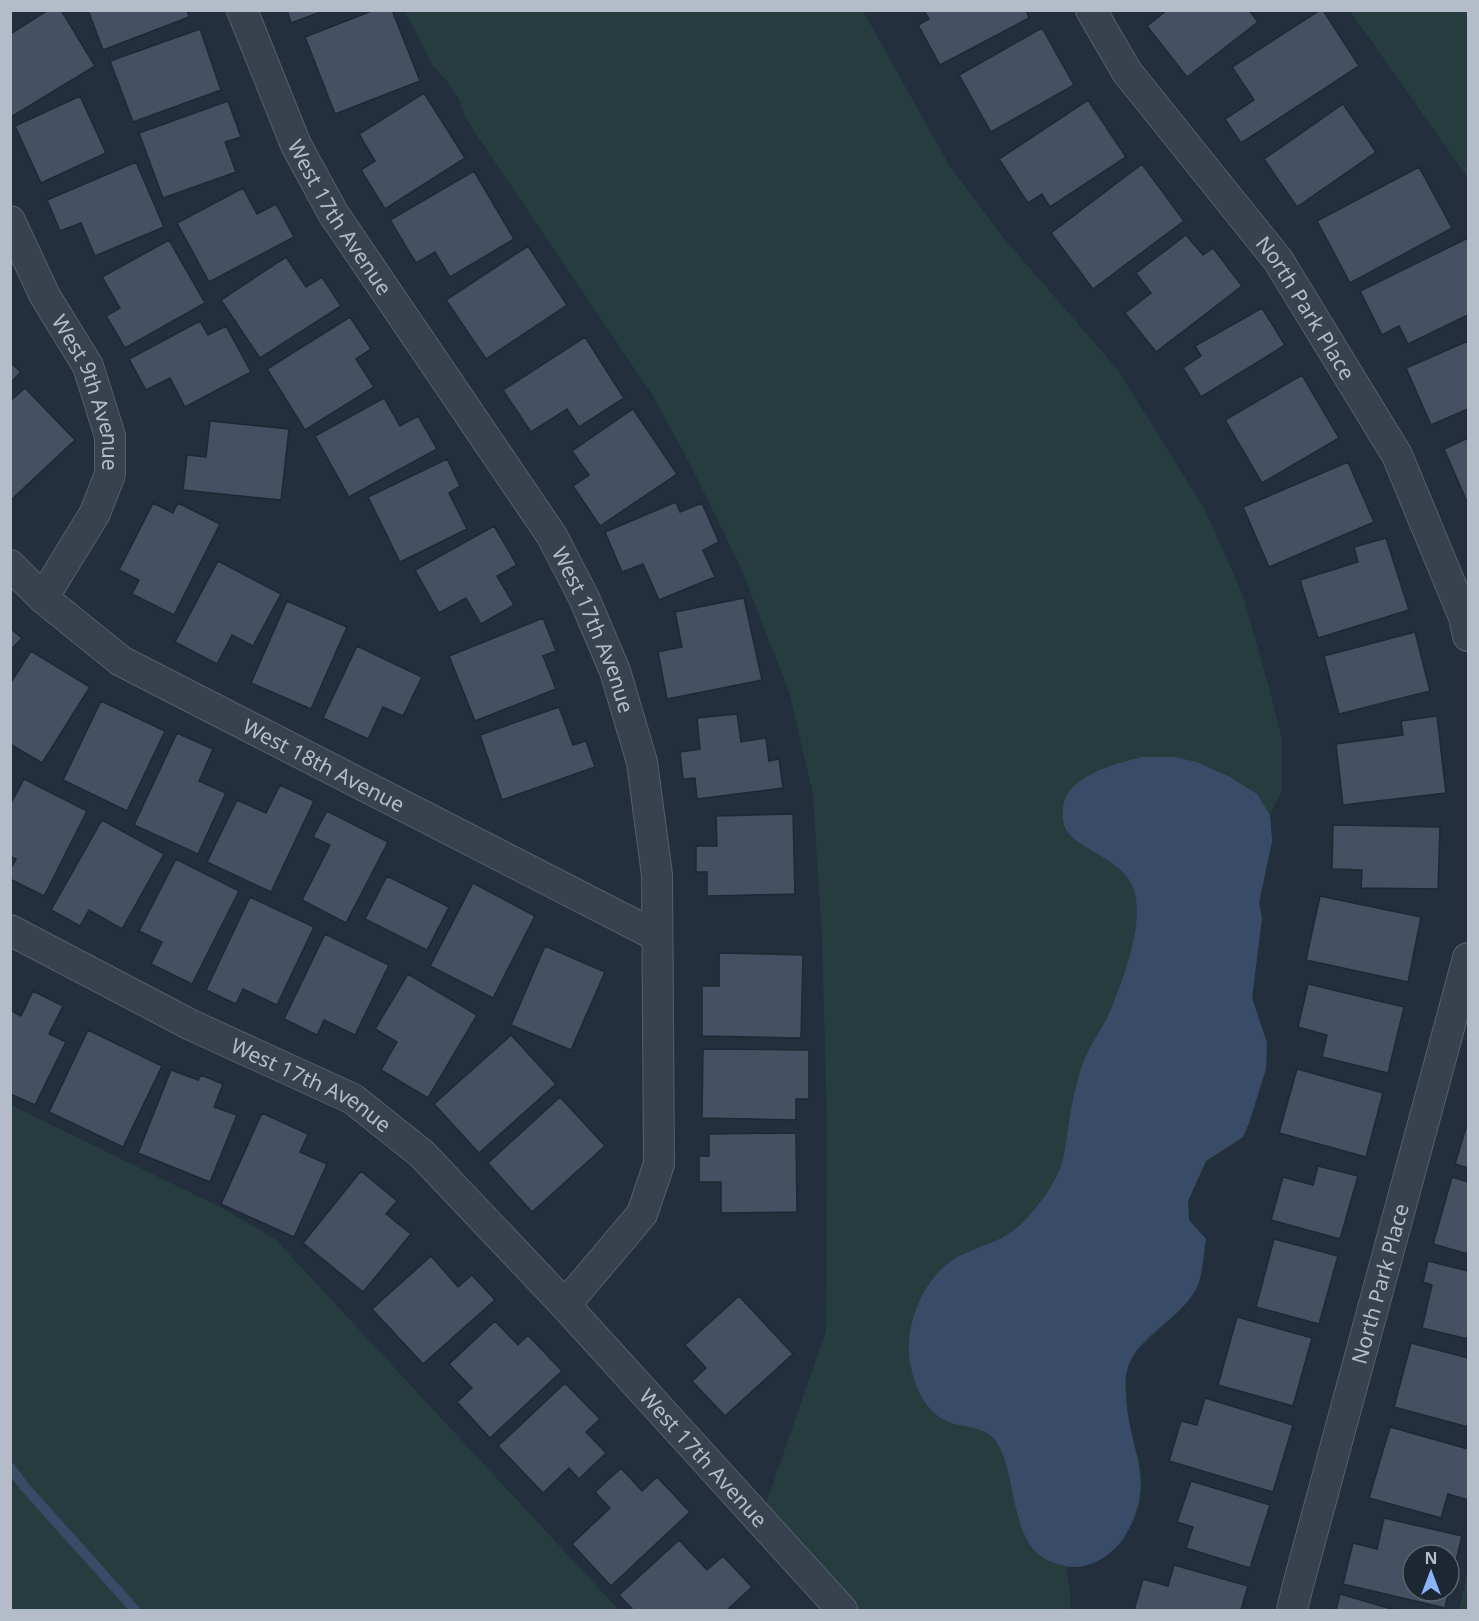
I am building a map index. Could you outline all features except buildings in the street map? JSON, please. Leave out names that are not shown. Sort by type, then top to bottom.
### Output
[{"type":"street","name":"West 17th Avenue","points":[[242,10],[296,146],[333,213],[552,536],[584,598],[615,671],[642,762],[657,876],[659,1164],[642,1214],[565,1305]]},
{"type":"street","name":"North Park Place","points":[[1091,10],[1126,72],[1278,260],[1398,455],[1464,617],[1468,636]]},
{"type":"street","name":"West 9th Avenue","points":[[10,221],[45,296],[88,366],[110,436],[110,474],[95,513],[43,598]]},
{"type":"street","name":"West 18th Avenue","points":[[10,566],[43,598],[121,661],[657,936]]},
{"type":"street","name":"West 17th Avenue","points":[[10,930],[191,1025],[353,1099],[422,1154],[565,1305],[842,1611]]},
{"type":"street","name":"North Park Place","points":[[1292,1611],[1468,958]]},
{"type":"green space","points":[[405,11],[863,11],[950,167],[1001,235],[1118,370],[1206,512],[1243,595],[1282,739],[1282,790],[1270,815],[1272,841],[1259,903],[1262,918],[1252,998],[1267,1043],[1266,1069],[1243,1137],[1206,1161],[1188,1201],[1189,1220],[1206,1239],[1198,1287],[1174,1316],[1131,1356],[1125,1376],[1130,1435],[1139,1459],[1142,1481],[1140,1502],[1134,1520],[1123,1540],[1112,1552],[1095,1563],[1081,1567],[1066,1567],[1070,1589],[1070,1610],[842,1610],[760,1521],[826,1331],[827,1127],[822,937],[813,794],[789,692],[741,568],[690,464],[653,396],[466,119],[459,99],[433,66]]},
{"type":"green space","points":[[1350,11],[1468,11],[1468,178]]},
{"type":"green space","points":[[11,1105],[228,1211],[276,1240],[619,1610],[11,1610]]},
{"type":"green space","points":[[1468,1571],[1468,1610],[1459,1610]]},
{"type":"water","points":[[1142,757],[1174,757],[1197,762],[1230,777],[1257,794],[1270,815],[1272,841],[1259,903],[1262,918],[1252,998],[1267,1043],[1266,1069],[1243,1137],[1206,1161],[1188,1201],[1189,1220],[1206,1239],[1196,1289],[1179,1310],[1139,1348],[1127,1371],[1126,1400],[1141,1483],[1135,1515],[1123,1539],[1110,1553],[1093,1563],[1078,1567],[1052,1562],[1039,1554],[1029,1543],[1022,1529],[1005,1462],[996,1441],[985,1432],[941,1418],[926,1404],[912,1374],[909,1339],[920,1299],[936,1275],[956,1258],[997,1240],[1020,1225],[1044,1197],[1061,1166],[1080,1074],[1085,1058],[1109,1014],[1122,980],[1132,948],[1137,915],[1133,887],[1128,878],[1114,864],[1072,837],[1064,825],[1063,810],[1072,788],[1081,780],[1118,763]]},
{"type":"waterway","points":[[10,1467],[24,1486],[135,1610]]}]
